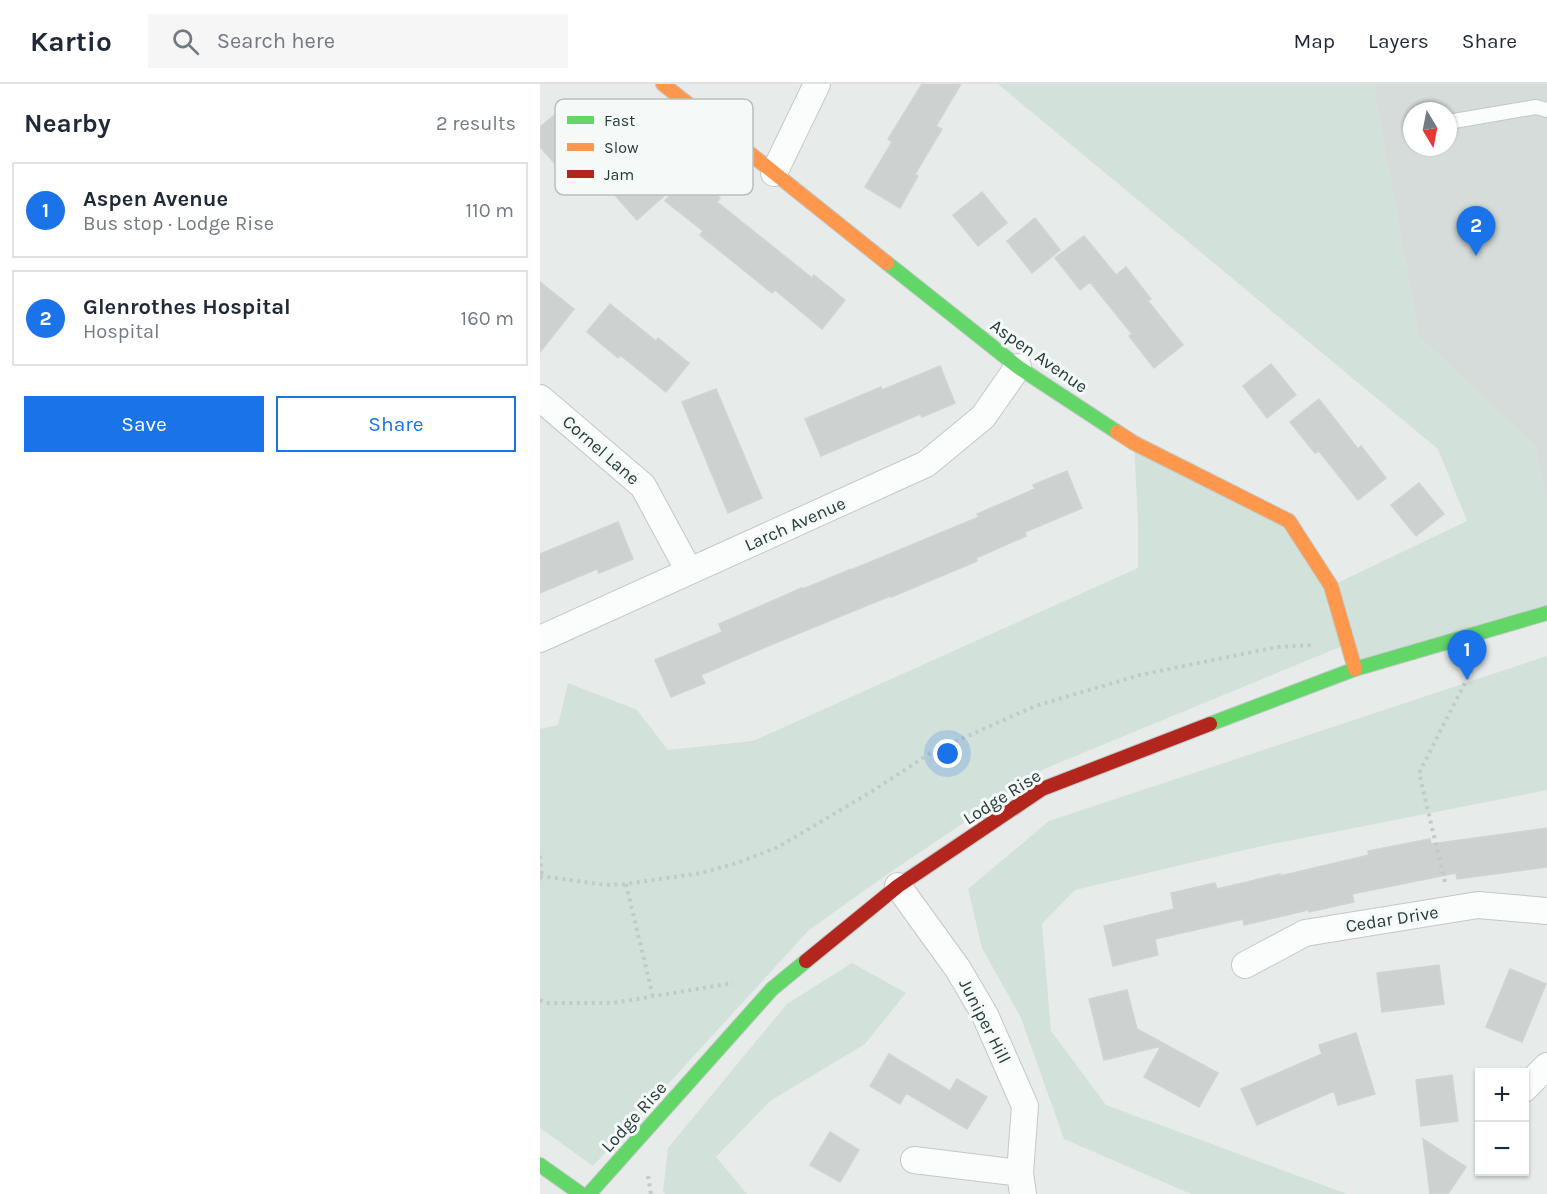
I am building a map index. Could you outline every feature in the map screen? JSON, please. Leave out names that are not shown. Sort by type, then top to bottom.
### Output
[{"type":"street","name":"Aspen Avenue","points":[[663,84],[682,99]]},
{"type":"street","points":[[774,173],[817,84]]},
{"type":"street","name":"Aspen Avenue","points":[[753,156],[1018,367],[1134,442],[1289,521],[1331,586],[1355,669]]},
{"type":"street","name":"Larch Avenue","points":[[540,639],[926,464],[983,417],[1018,367]]},
{"type":"street","name":"Cornel Lane","points":[[540,398],[643,486],[689,571]]},
{"type":"street","name":"Lodge Rise","points":[[589,1194],[772,989],[898,886],[1042,789],[1355,669],[1547,613]]},
{"type":"street","name":"Juniper Hill","points":[[898,886],[963,978],[985,1015],[1025,1106],[1022,1184],[915,1160]]},
{"type":"street","name":"Cedar Drive","points":[[1245,965],[1305,933],[1478,905],[1547,911]]},
{"type":"street","points":[[1529,1084],[1547,1066]]},
{"type":"street","points":[[540,1165],[580,1194]]},
{"type":"lane","points":[[1457,120],[1536,107],[1547,110]]},
{"type":"path","points":[[1452,909],[1419,773],[1493,629]]},
{"type":"path","points":[[540,856],[540,878],[606,885],[701,873],[737,863],[778,847],[871,792],[932,752],[1035,706],[1140,675],[1211,660],[1277,648],[1348,643]]},
{"type":"path","points":[[626,884],[653,997]]},
{"type":"path","points":[[540,1000],[546,1003],[613,1003],[740,982]]},
{"type":"shaded area","points":[[998,84],[1373,84],[1419,337],[1535,446],[1547,504],[1547,613],[1355,669],[1347,644],[1044,769],[889,873],[809,930],[593,1166],[540,1128],[540,729],[558,725],[568,683],[637,710],[668,750],[753,741],[1138,568],[1134,443],[1289,521],[1331,586],[1467,521],[1438,449]]},
{"type":"shaded area","points":[[1373,84],[1547,84],[1547,504],[1535,446],[1419,337]]},
{"type":"shaded area","points":[[1547,656],[1547,790],[1262,846],[1075,890],[1042,924],[1051,1031],[1106,1105],[1347,1194],[1191,1194],[1064,1139],[1021,1018],[982,948],[968,889],[1049,821]]},
{"type":"shaded area","points":[[852,963],[906,993],[865,1044],[770,1101],[716,1157],[747,1194],[665,1194],[663,1191],[668,1148],[787,1004]]},
{"type":"building","points":[[922,84],[961,84],[936,126],[942,129],[915,174],[918,176],[900,208],[865,187],[892,142],[888,139]]},
{"type":"building","points":[[555,114],[555,164],[540,147],[540,127]]},
{"type":"building","points":[[982,192],[1007,223],[978,246],[953,215]]},
{"type":"building","points":[[615,195],[663,195],[664,196],[637,220]]},
{"type":"building","points":[[670,195],[716,195],[720,198],[717,202],[812,278],[814,275],[845,300],[822,329],[775,290],[772,293],[700,235],[703,231],[665,201]]},
{"type":"building","points":[[1035,218],[1060,250],[1032,273],[1007,241]]},
{"type":"building","points":[[1084,236],[1116,275],[1126,267],[1151,299],[1148,301],[1183,345],[1154,368],[1129,336],[1132,334],[1090,282],[1080,290],[1055,258]]},
{"type":"building","points":[[540,282],[574,309],[540,352]]},
{"type":"building","points":[[610,304],[656,341],[658,338],[689,363],[666,392],[620,355],[618,358],[587,332]]},
{"type":"building","points":[[1271,364],[1296,395],[1267,418],[1243,386]]},
{"type":"building","points":[[940,366],[955,403],[922,417],[920,414],[821,456],[805,419],[881,387],[882,390]]},
{"type":"building","points":[[716,389],[762,498],[728,513],[682,402]]},
{"type":"building","points":[[1319,399],[1358,449],[1361,446],[1386,478],[1358,500],[1319,451],[1315,453],[1290,422]]},
{"type":"building","points":[[1067,471],[1082,508],[1025,532],[1026,536],[976,558],[977,561],[701,675],[705,683],[671,697],[655,660],[722,632],[719,624],[979,517],[977,514],[1035,489],[1033,485]]},
{"type":"building","points":[[1419,483],[1444,514],[1416,536],[1391,505]]},
{"type":"building","points":[[618,522],[633,559],[599,573],[597,569],[540,593],[540,554]]},
{"type":"building","points":[[1547,828],[1547,867],[1457,879],[1456,873],[1352,894],[1354,902],[1244,925],[1243,919],[1155,939],[1158,955],[1113,966],[1104,926],[1174,909],[1171,893],[1215,883],[1217,889],[1280,874],[1280,876],[1369,855],[1368,851],[1430,839],[1431,844]]},
{"type":"building","points":[[1439,965],[1444,1004],[1382,1012],[1377,973]]},
{"type":"building","points":[[1510,969],[1546,984],[1522,1042],[1486,1027]]},
{"type":"building","points":[[1127,990],[1137,1029],[1218,1073],[1199,1107],[1144,1077],[1161,1046],[1104,1060],[1089,999]]},
{"type":"building","points":[[1356,1033],[1375,1094],[1338,1105],[1334,1091],[1257,1125],[1241,1089],[1322,1054],[1319,1045]]},
{"type":"building","points":[[889,1054],[950,1091],[957,1079],[987,1097],[967,1129],[906,1093],[900,1104],[870,1086]]},
{"type":"building","points":[[1452,1075],[1458,1121],[1421,1126],[1416,1080]]},
{"type":"building","points":[[830,1132],[859,1150],[840,1182],[810,1165]]},
{"type":"building","points":[[1423,1139],[1466,1167],[1448,1194],[1430,1194]]},
{"type":"traffic: fast","points":[[887,263],[1018,367],[1117,432]]},
{"type":"traffic: fast","points":[[1210,724],[1355,669],[1547,613]]},
{"type":"traffic: fast","points":[[589,1194],[772,989],[806,961]]},
{"type":"traffic: fast","points":[[540,1165],[581,1194]]},
{"type":"traffic: slow","points":[[663,84],[682,99]]},
{"type":"traffic: slow","points":[[753,156],[887,263]]},
{"type":"traffic: slow","points":[[1117,432],[1134,443],[1289,521],[1331,586],[1355,669]]},
{"type":"traffic: jam","points":[[806,961],[898,886],[1042,789],[1210,724]]},
{"type":"place","name":"Glenrothes Hospital","points":[[1476,256]]},
{"type":"place","name":"Aspen Avenue","points":[[1467,680]]}]
